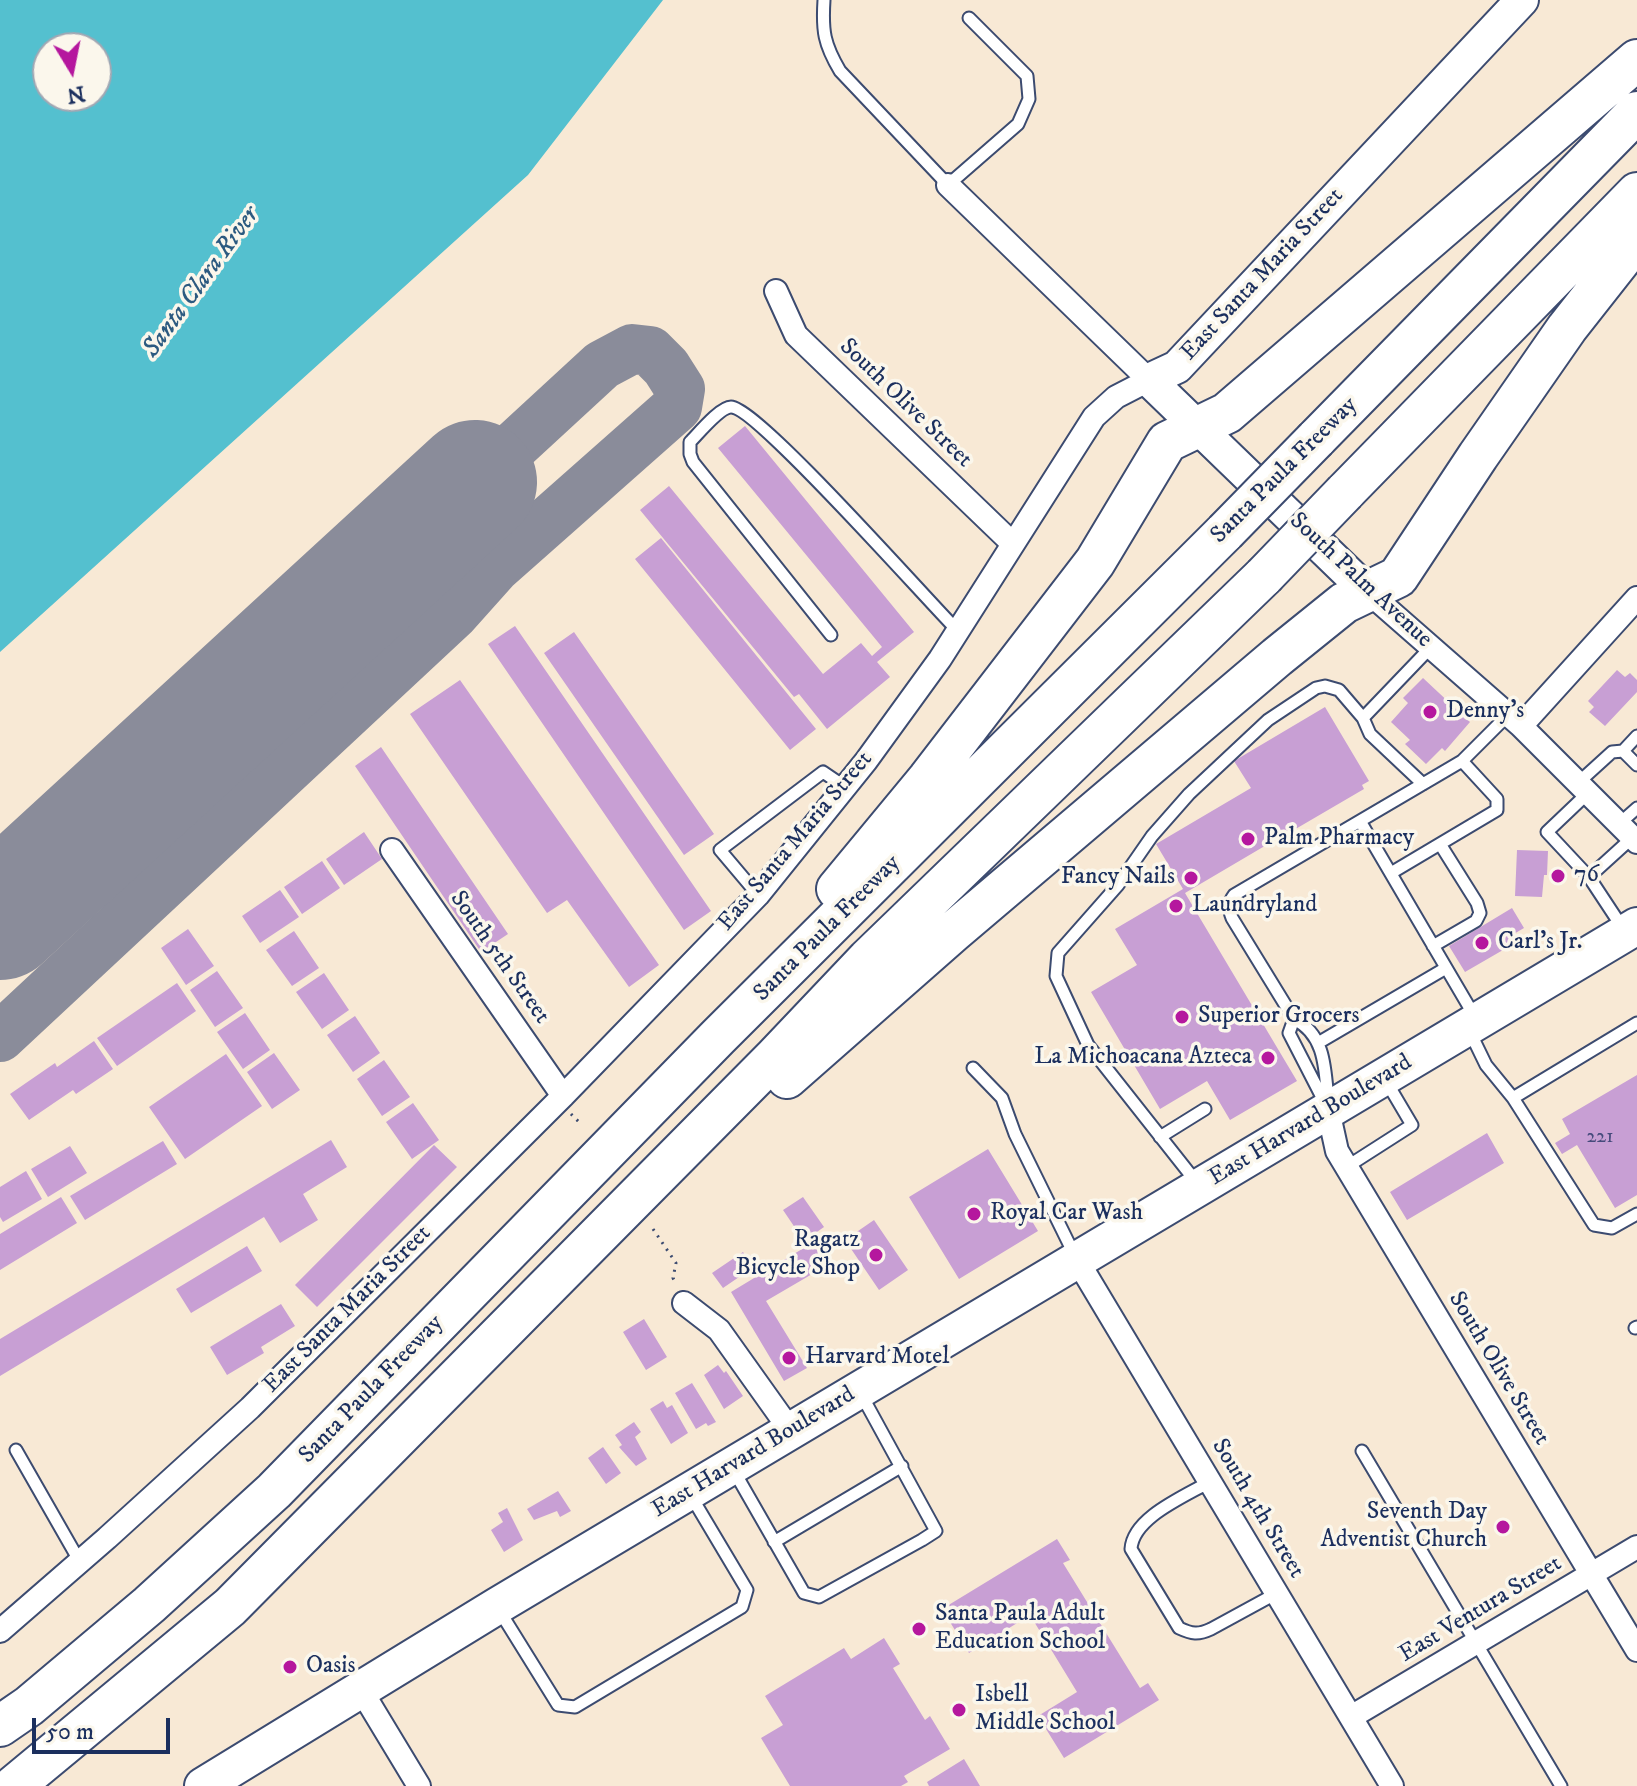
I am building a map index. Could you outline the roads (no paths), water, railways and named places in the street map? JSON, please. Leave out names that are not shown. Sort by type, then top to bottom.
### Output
[{"type":"highway","points":[[718,1037],[928,779],[1095,562],[1167,442],[1227,413],[1637,60]]},
{"type":"highway","name":"Santa Paula Freeway","points":[[0,1726],[29,1706],[149,1605],[274,1491],[718,1037],[1225,532],[1637,112]]},
{"type":"highway","name":"Santa Paula Freeway","points":[[14,1786],[230,1607],[668,1166],[868,959],[1264,576],[1637,193]]},
{"type":"highway","points":[[668,1166],[723,1133],[953,932],[1277,657],[1344,603],[1398,577],[1567,328],[1637,239]]},
{"type":"main road","name":"East Harvard Boulevard","points":[[203,1786],[497,1606],[1631,929]]},
{"type":"street","name":"East Santa Maria Street","points":[[0,1631],[250,1408],[563,1096],[758,895],[845,787],[940,659],[1094,417],[1116,397],[1177,367],[1522,0]]},
{"type":"street","name":"South Palm Avenue","points":[[948,185],[1368,592],[1514,721],[1630,834]]},
{"type":"street","name":"South Olive Street","points":[[776,291],[796,335],[1012,543]]},
{"type":"street","points":[[1514,721],[1634,607]]},
{"type":"street","name":"South 5th Street","points":[[392,850],[563,1096]]},
{"type":"street","name":"South Olive Street","points":[[1328,1110],[1337,1151],[1637,1650]]},
{"type":"street","name":"South 4th Street","points":[[1077,1260],[1392,1786]]},
{"type":"street","points":[[684,1303],[719,1330],[791,1431]]},
{"type":"street","name":"East Ventura Street","points":[[1351,1717],[1637,1547]]},
{"type":"street","points":[[361,1690],[419,1786]]},
{"type":"lane","points":[[824,0],[822,31],[840,71],[948,185],[1018,124],[1029,99],[1027,76],[969,18]]},
{"type":"lane","points":[[831,635],[693,462],[690,442],[726,408],[735,407],[750,417],[816,478],[957,630]]},
{"type":"lane","points":[[1363,718],[1431,647]]},
{"type":"lane","points":[[1200,1187],[1088,1045],[1056,976],[1058,953],[1118,885],[1152,836],[1189,794],[1268,720],[1316,688],[1325,686],[1339,690],[1363,718],[1370,734],[1423,784]]},
{"type":"lane","points":[[1328,1110],[1324,1054],[1306,1025],[1294,1019],[1232,918],[1229,902],[1234,895],[1462,761],[1514,721]]},
{"type":"lane","points":[[1631,929],[1547,832],[1612,752],[1623,751],[1637,736]]},
{"type":"lane","points":[[1623,751],[1637,765]]},
{"type":"lane","points":[[1391,873],[1497,810],[1499,804],[1492,793],[1462,761]]},
{"type":"lane","points":[[758,895],[720,850],[823,772],[845,787]]},
{"type":"lane","points":[[1589,877],[1630,834],[1637,808]]},
{"type":"lane","points":[[1360,821],[1446,968],[1472,1024],[1486,1065],[1513,1098],[1594,1225],[1612,1228],[1637,1214]]},
{"type":"lane","points":[[1433,946],[1476,921],[1480,913],[1477,903],[1440,844]]},
{"type":"lane","points":[[1318,1043],[1446,968]]},
{"type":"lane","points":[[1294,1019],[1289,1033],[1328,1110]]},
{"type":"lane","points":[[1513,1098],[1637,1023]]},
{"type":"lane","points":[[973,1068],[1002,1098],[1015,1134],[1077,1260]]},
{"type":"lane","points":[[1348,1166],[1412,1125],[1384,1077]]},
{"type":"lane","points":[[1160,1137],[1205,1109]]},
{"type":"lane","points":[[731,1467],[804,1593],[819,1597],[922,1540],[936,1531],[859,1390]]},
{"type":"lane","points":[[16,1450],[80,1562]]},
{"type":"lane","points":[[1362,1451],[1561,1786]]},
{"type":"lane","points":[[774,1542],[902,1466]]},
{"type":"lane","points":[[1211,1481],[1144,1521],[1132,1539],[1131,1549],[1179,1628],[1191,1634],[1201,1634],[1277,1593]]},
{"type":"lane","points":[[497,1606],[558,1705],[575,1707],[742,1607],[747,1590],[688,1492]]},
{"type":"water","name":"Santa Clara River","points":[[0,0],[663,0],[528,175],[0,652]]},
{"type":"place","name":"Denny's","points":[[1430,712]]},
{"type":"place","name":"Palm Pharmacy","points":[[1248,839]]},
{"type":"place","name":"76","points":[[1558,876]]},
{"type":"place","name":"Fancy Nails","points":[[1191,878]]},
{"type":"place","name":"Laundryland","points":[[1176,906]]},
{"type":"place","name":"Carl's Jr.","points":[[1482,943]]},
{"type":"place","name":"Superior Grocers","points":[[1182,1017]]},
{"type":"place","name":"La Michoacana Azteca","points":[[1268,1058]]},
{"type":"place","name":"Royal Car Wash","points":[[974,1214]]},
{"type":"place","name":"Ragatz Bicycle Shop","points":[[876,1255]]},
{"type":"place","name":"Harvard Motel","points":[[789,1358]]},
{"type":"place","name":"Seventh Day Adventist Church","points":[[1503,1527]]},
{"type":"place","name":"Santa Paula Adult Education School","points":[[919,1629]]},
{"type":"place","name":"Oasis","points":[[290,1667]]},
{"type":"place","name":"Isbell Middle School","points":[[959,1710]]}]
